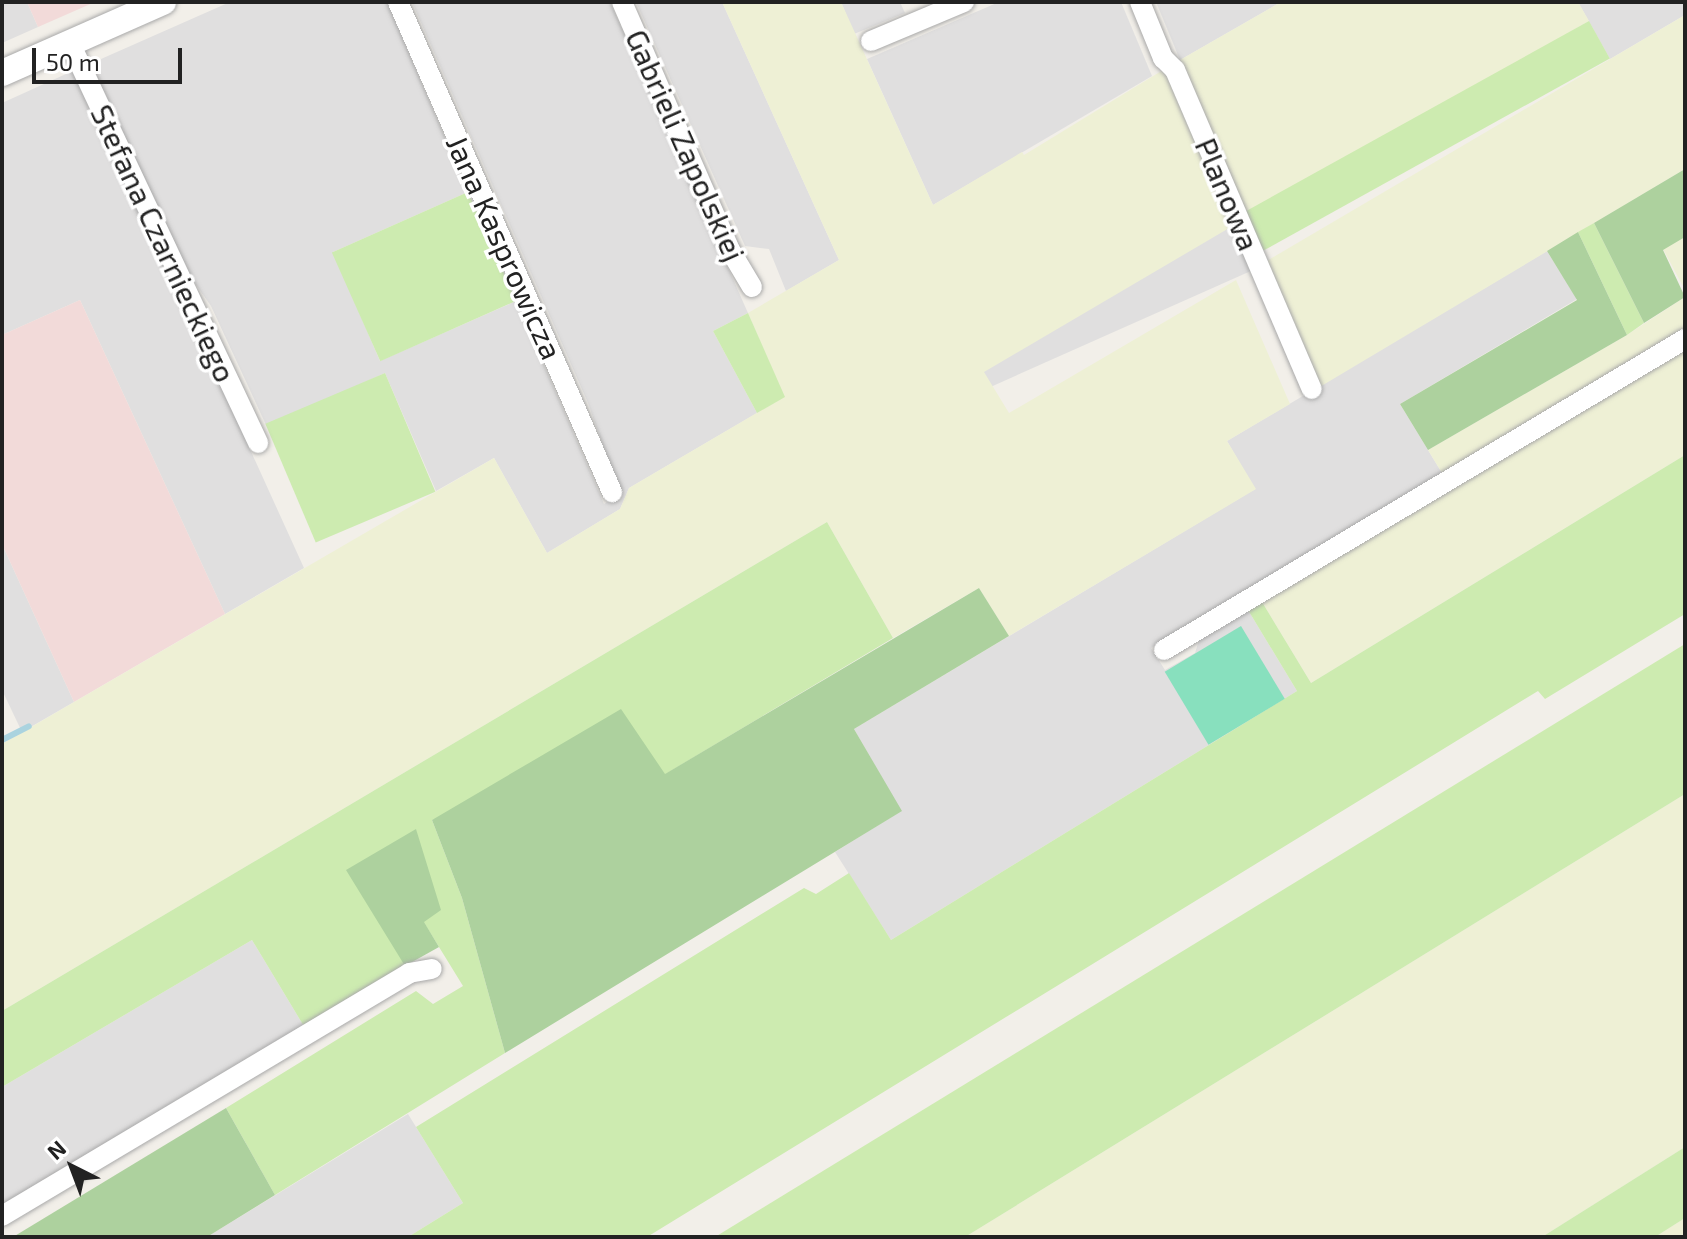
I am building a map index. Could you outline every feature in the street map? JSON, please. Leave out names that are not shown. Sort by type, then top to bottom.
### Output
[{"type":"street","points":[[2,73],[163,2]]},
{"type":"street","name":"Jana Kasprowicza","points":[[398,2],[612,492]]},
{"type":"street","name":"Gabrieli Zapolskiej","points":[[622,2],[730,250],[752,287]]},
{"type":"street","points":[[871,41],[964,2]]},
{"type":"street","name":"Planowa","points":[[1140,2],[1163,58],[1175,70],[1312,389]]},
{"type":"street","name":"Stefana Czarnieckiego","points":[[70,43],[258,443]]},
{"type":"street","points":[[1164,650],[1685,339]]},
{"type":"street","points":[[2,1216],[409,973],[432,969]]},
{"type":"shaded area","points":[[2,2],[27,2],[38,27],[2,43]]},
{"type":"shaded area","points":[[27,2],[95,2],[38,27]]},
{"type":"shaded area","points":[[230,2],[387,2],[468,192],[333,252],[380,361],[516,301],[604,504],[620,493],[588,403],[412,2],[610,2],[748,313],[713,331],[757,413],[629,488],[620,509],[547,553],[494,458],[436,491],[385,373],[267,427],[211,306],[175,255],[94,79],[101,59]]},
{"type":"shaded area","points":[[636,2],[722,2],[839,260],[786,291],[769,249],[745,246]]},
{"type":"shaded area","points":[[841,2],[900,2],[905,13],[854,34]]},
{"type":"shaded area","points":[[999,2],[1121,2],[1152,76],[933,205],[867,59]]},
{"type":"shaded area","points":[[1156,2],[1281,2],[1180,60]]},
{"type":"shaded area","points":[[1578,2],[1685,2],[1685,15],[1610,59]]},
{"type":"shaded area","points":[[77,69],[304,568],[225,614],[80,300],[2,335],[2,103]]},
{"type":"shaded area","points":[[1236,224],[1256,269],[988,388],[968,343]]},
{"type":"shaded area","points":[[1547,251],[1577,299],[1400,404],[1442,473],[1151,648],[1165,670],[1195,653],[1199,640],[1248,610],[1297,691],[891,940],[835,852],[901,811],[854,729],[1255,489],[1227,441]]},
{"type":"shaded area","points":[[80,300],[225,614],[74,702],[2,544],[2,335]]},
{"type":"shaded area","points":[[2,544],[74,702],[22,732],[2,690]]},
{"type":"shaded area","points":[[252,940],[305,1028],[2,1209],[2,1087]]},
{"type":"shaded area","points":[[408,1114],[463,1203],[408,1237],[207,1237]]},
{"type":"green space","points":[[722,2],[841,2],[933,205],[1022,152],[1024,155],[1163,70],[1172,82],[1236,224],[984,372],[1009,413],[1236,280],[1290,404],[1227,441],[1256,489],[1009,636],[979,588],[893,638],[827,522],[2,1011],[2,744],[494,458],[547,553],[620,509],[629,488],[784,397],[748,313],[839,260]]},
{"type":"green space","points":[[1281,2],[1578,2],[1589,21],[1246,219],[1180,60]]},
{"type":"green space","points":[[1685,15],[1685,169],[1318,388],[1265,262]]},
{"type":"green space","points":[[1589,21],[1610,59],[1263,251],[1243,213]]},
{"type":"green space","points":[[1685,169],[1685,237],[1663,250],[1685,297],[1644,323],[1594,223]]},
{"type":"green space","points":[[468,192],[516,301],[380,361],[332,253]]},
{"type":"green space","points":[[1594,223],[1644,323],[1627,335],[1578,232]]},
{"type":"green space","points":[[1578,232],[1627,335],[1428,450],[1400,404],[1577,300],[1547,251]]},
{"type":"green space","points":[[1685,237],[1685,290],[1663,249]]},
{"type":"green space","points":[[1685,297],[1685,327],[1442,473],[1428,450],[1627,335]]},
{"type":"green space","points":[[748,313],[785,397],[757,413],[713,331]]},
{"type":"green space","points":[[1685,348],[1685,455],[1311,683],[1262,602]]},
{"type":"green space","points":[[385,373],[435,492],[316,543],[265,424]]},
{"type":"green space","points":[[1685,455],[1685,614],[1545,699],[1538,691],[647,1237],[408,1237],[463,1203],[416,1127],[804,888],[816,894],[849,873],[891,940],[1297,691],[1248,610],[1262,602],[1311,683]]},
{"type":"green space","points":[[827,522],[893,638],[664,775],[432,820],[462,898],[505,1053],[275,1195],[226,1108],[416,991],[433,1004],[463,986],[423,921],[416,830],[405,966],[305,1028],[252,940],[2,1087],[2,1011]]},
{"type":"green space","points":[[979,588],[1009,636],[854,729],[902,811],[505,1053],[462,898],[432,820],[621,709],[665,774]]},
{"type":"green space","points":[[1241,626],[1285,699],[1208,745],[1165,672]]},
{"type":"green space","points":[[1685,644],[1685,794],[965,1237],[715,1237]]},
{"type":"green space","points":[[1685,794],[1685,1147],[1542,1237],[965,1237]]},
{"type":"green space","points":[[416,829],[441,910],[424,922],[439,947],[405,966],[346,870]]},
{"type":"green space","points":[[226,1108],[275,1195],[207,1237],[13,1237]]},
{"type":"green space","points":[[1685,1147],[1685,1218],[1655,1237],[1542,1237]]},
{"type":"green space","points":[[1685,1218],[1685,1237],[1655,1237]]},
{"type":"waterway","points":[[2,740],[29,726]]}]
